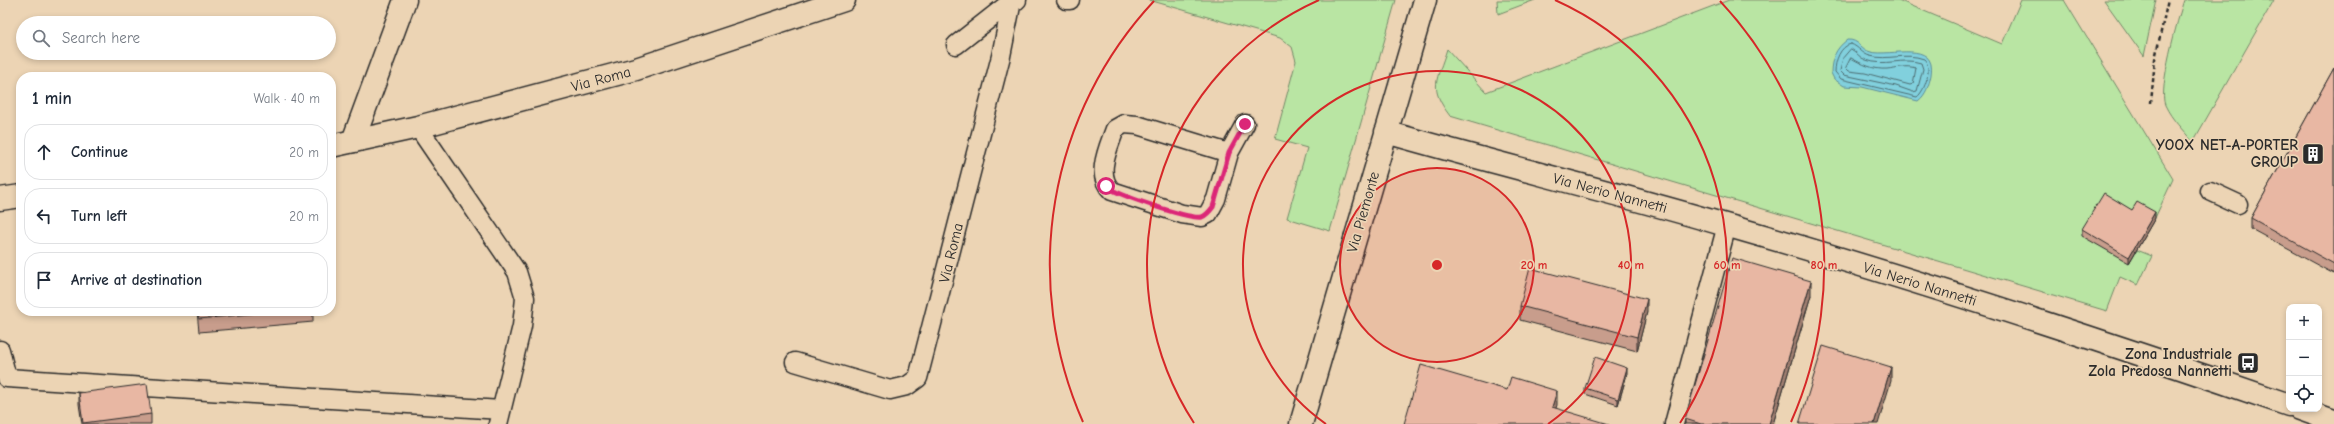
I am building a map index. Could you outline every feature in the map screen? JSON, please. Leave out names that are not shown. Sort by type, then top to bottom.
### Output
[{"type":"street","points":[[353,141],[405,0]]},
{"type":"street","name":"Via Roma","points":[[336,145],[418,127],[636,69],[844,0]]},
{"type":"street","name":"Via Piemonte","points":[[1301,424],[1425,0]]},
{"type":"street","name":"Via Nerio Nannetti","points":[[1386,132],[1728,225],[1918,282],[2286,404]]},
{"type":"street","points":[[0,199],[16,197]]},
{"type":"street","points":[[2309,412],[2334,420]]},
{"type":"lane","name":"Via Roma","points":[[956,45],[1015,1]]},
{"type":"lane","name":"Via Roma","points":[[795,362],[890,390],[907,386],[918,378],[1015,1]]},
{"type":"lane","points":[[1229,153],[1137,125],[1124,124],[1115,129],[1102,173],[1106,186],[1112,191],[1182,214],[1202,217],[1208,214],[1216,199],[1229,153],[1245,124]]},
{"type":"lane","points":[[0,350],[7,378],[499,417],[522,326],[523,291],[517,272],[418,127]]},
{"type":"lane","points":[[2210,191],[2238,204]]},
{"type":"lane","points":[[1674,424],[1728,225]]},
{"type":"path","points":[[2151,103],[2155,59],[2168,0]]},
{"type":"green space","points":[[1149,0],[1396,0],[1330,231],[1287,218],[1307,148],[1275,139],[1296,61],[1292,47],[1280,38]]},
{"type":"green space","points":[[1497,0],[1535,0],[1498,14]]},
{"type":"green space","points":[[1729,0],[1898,0],[2002,44],[2021,0],[2064,0],[2173,179],[2155,218],[2137,208],[2129,263],[2137,250],[2152,256],[2138,285],[2120,277],[2107,311],[1450,116],[1439,98],[1436,84],[1447,49],[1486,92]]},
{"type":"green space","points":[[2104,0],[2156,0],[2144,56]]},
{"type":"green space","points":[[2184,0],[2274,0],[2193,142],[2171,115],[2165,105],[2164,97],[2166,69]]},
{"type":"water","points":[[1847,40],[1854,41],[1871,52],[1910,52],[1920,53],[1927,57],[1931,64],[1931,75],[1923,96],[1918,101],[1862,87],[1844,86],[1834,79],[1831,73],[1833,59],[1837,50]]},
{"type":"building","name":"YOOX NET-A-PORTER GROUP","points":[[2334,68],[2334,264],[2251,218]]},
{"type":"building","points":[[2104,193],[2132,210],[2137,202],[2155,212],[2129,257],[2082,229]]},
{"type":"building","points":[[1732,258],[1811,281],[1769,424],[1701,424],[1685,419]]},
{"type":"building","points":[[1530,268],[1647,299],[1637,337],[1520,306]]},
{"type":"building","points":[[199,316],[229,316],[199,319]]},
{"type":"building","points":[[1823,346],[1891,367],[1874,424],[1799,424]]},
{"type":"building","points":[[1595,357],[1627,368],[1618,399],[1585,388]]},
{"type":"building","points":[[1421,365],[1507,390],[1511,377],[1557,391],[1552,407],[1609,424],[1404,424]]},
{"type":"building","points":[[147,384],[151,414],[83,423],[79,393]]},
{"type":"place","name":"YOOX NET-A-PORTER GROUP","points":[[2313,154]]},
{"type":"place","name":"Zona Industriale Zola Predosa Nannetti","points":[[2248,363]]},
{"type":"route","points":[[1106,186],[1112,191],[1121,195],[1182,214],[1202,217],[1208,214],[1213,207],[1229,153],[1245,124]]}]
